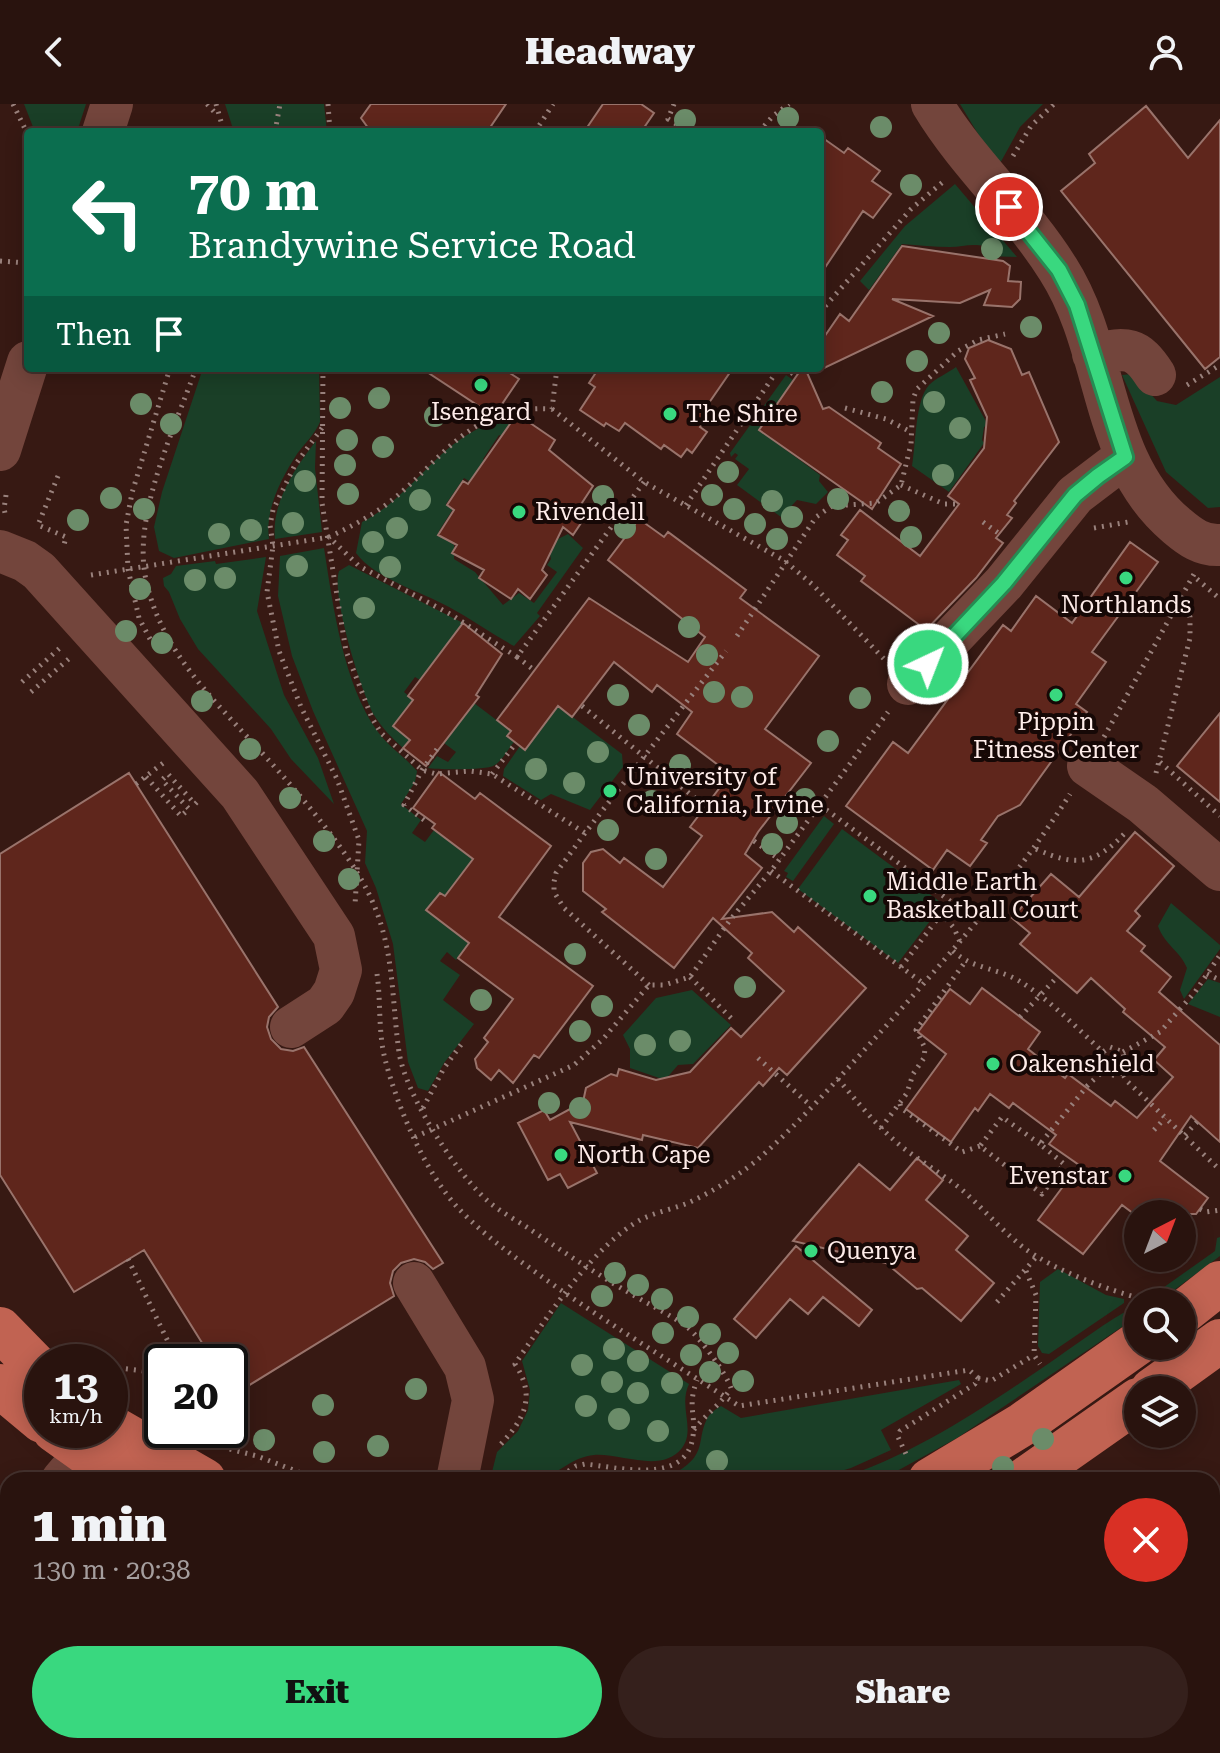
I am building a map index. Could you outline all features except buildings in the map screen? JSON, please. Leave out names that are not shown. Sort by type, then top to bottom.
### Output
[{"type":"main road","points":[[1196,1302],[1220,1283]]},
{"type":"main road","points":[[0,1329],[24,1354]]},
{"type":"main road","points":[[1171,1376],[1220,1341]]},
{"type":"main road","points":[[943,1472],[1023,1424],[1124,1353]]},
{"type":"main road","points":[[0,1386],[24,1406]]},
{"type":"main road","points":[[1035,1472],[1124,1410]]},
{"type":"main road","points":[[79,1448],[113,1472]]},
{"type":"main road","points":[[86,1448],[210,1463]]},
{"type":"street","points":[[104,128],[112,104]]},
{"type":"street","points":[[932,104],[982,175],[1059,270],[1077,305],[1125,457],[1145,492],[1166,517],[1208,555]]},
{"type":"street","points":[[1093,354],[1123,349],[1133,351],[1145,360],[1155,375]]},
{"type":"street","points":[[0,450],[25,372]]},
{"type":"street","points":[[908,684],[1004,583],[1075,495],[1125,457]]},
{"type":"street","points":[[0,551],[25,561],[39,571],[240,794],[334,936],[341,970],[334,992],[325,1005],[291,1027]]},
{"type":"street","points":[[1088,766],[1143,804],[1220,870]]},
{"type":"street","points":[[414,1283],[465,1367],[473,1400],[459,1472]]},
{"type":"path","points":[[13,104],[25,128]]},
{"type":"path","points":[[207,104],[221,119]]},
{"type":"path","points":[[216,104],[223,128]]},
{"type":"path","points":[[276,128],[280,104]]},
{"type":"path","points":[[328,104],[330,128]]},
{"type":"path","points":[[538,128],[553,104]]},
{"type":"path","points":[[674,104],[668,119],[683,128]]},
{"type":"path","points":[[762,128],[789,104]]},
{"type":"path","points":[[824,307],[911,209],[982,175],[1054,104]]},
{"type":"path","points":[[0,261],[24,263]]},
{"type":"path","points":[[737,636],[816,517],[832,506],[876,503],[901,485],[917,389],[968,346],[978,340],[1005,334]]},
{"type":"path","points":[[153,644],[139,618],[128,569],[126,525],[132,493],[169,372]]},
{"type":"path","points":[[195,372],[155,481],[143,548],[154,608],[176,655],[212,701],[306,805],[368,891],[388,949],[399,1053],[405,1077],[458,1166],[488,1202],[587,1268],[688,1327],[728,1380],[731,1388],[726,1397],[709,1411],[693,1431]]},
{"type":"path","points":[[323,372],[322,503],[346,651],[372,718],[392,744],[422,770],[436,774],[470,771],[492,774],[585,833]]},
{"type":"path","points":[[552,409],[557,372]]},
{"type":"path","points":[[686,505],[779,372]]},
{"type":"path","points":[[789,372],[796,376]]},
{"type":"path","points":[[79,580],[91,575],[329,537],[385,506],[442,451],[481,423],[525,407],[552,409],[644,482],[785,561],[813,585],[908,684],[690,977],[664,985],[649,985],[564,908],[554,892],[556,873],[726,651]]},
{"type":"path","points":[[845,408],[886,419],[911,432]]},
{"type":"path","points":[[323,427],[295,465],[273,510],[270,525],[273,546],[267,592],[279,651],[301,707],[337,779],[359,840],[354,909],[350,901]]},
{"type":"path","points":[[58,476],[38,525],[66,537],[60,560]]},
{"type":"path","points":[[517,657],[644,482]]},
{"type":"path","points":[[901,485],[937,502],[959,504]]},
{"type":"path","points":[[983,522],[1002,537]]},
{"type":"path","points":[[329,537],[359,566],[450,614],[534,670]]},
{"type":"path","points":[[495,1451],[519,1423],[524,1412],[527,1396],[525,1383],[515,1364],[587,1268],[615,1238],[641,1219],[689,1203],[762,1156],[838,1079],[924,984],[1036,849],[1088,766],[1208,555]]},
{"type":"path","points":[[1208,555],[1220,599]]},
{"type":"path","points":[[1155,776],[1190,638],[1190,617],[1182,596]]},
{"type":"path","points":[[22,682],[66,643]]},
{"type":"path","points":[[31,692],[75,653]]},
{"type":"path","points":[[582,706],[706,807]]},
{"type":"path","points":[[492,774],[516,743]]},
{"type":"path","points":[[424,820],[404,805],[437,749]]},
{"type":"path","points":[[136,784],[168,759]]},
{"type":"path","points":[[1160,762],[1220,816]]},
{"type":"path","points":[[146,777],[181,816],[189,809],[162,780],[168,774],[195,804],[202,797]]},
{"type":"path","points":[[820,805],[977,921]]},
{"type":"path","points":[[1036,849],[1058,859],[1086,862],[1128,831]]},
{"type":"path","points":[[754,841],[780,860]]},
{"type":"path","points":[[771,871],[924,984]]},
{"type":"path","points":[[901,967],[951,901]]},
{"type":"path","points":[[941,913],[954,928],[960,942]]},
{"type":"path","points":[[953,951],[965,962],[1007,974],[1041,996],[1103,1052]]},
{"type":"path","points":[[1123,1052],[1126,1065],[1121,1072],[1110,1076],[1102,1072],[1099,1066],[1103,1052],[1110,1047],[1123,1052],[1160,1032],[1220,955]]},
{"type":"path","points":[[881,1128],[900,1103],[925,1053],[916,1030],[965,962]]},
{"type":"path","points":[[377,969],[384,1055],[394,1090],[433,1171],[458,1208],[498,1245],[566,1294],[739,1406],[969,1370],[978,1378],[991,1381],[1034,1355]]},
{"type":"path","points":[[1207,974],[1220,980]]},
{"type":"path","points":[[1020,1017],[1058,976]]},
{"type":"path","points":[[690,977],[735,1022]]},
{"type":"path","points":[[415,1137],[574,1065],[603,1039],[649,985]]},
{"type":"path","points":[[422,1109],[444,1068],[463,1042]]},
{"type":"path","points":[[758,1058],[811,1106]]},
{"type":"path","points":[[1040,1144],[1102,1072]]},
{"type":"path","points":[[1121,1072],[1145,1100],[1220,1170]]},
{"type":"path","points":[[838,1079],[881,1128],[964,1192],[1022,1246],[1037,1256],[1124,1293]]},
{"type":"path","points":[[900,1103],[901,1108],[962,1152],[980,1146],[1002,1117],[1064,1164],[1042,1194],[980,1146]]},
{"type":"path","points":[[1154,1130],[1165,1118]]},
{"type":"path","points":[[1185,1135],[1197,1122]]},
{"type":"path","points":[[1200,1209],[1206,1212],[1220,1210]]},
{"type":"path","points":[[997,1302],[1037,1256]]},
{"type":"path","points":[[128,1259],[169,1344]]},
{"type":"path","points":[[1026,1271],[1036,1295],[1034,1355],[1040,1364]]},
{"type":"path","points":[[898,1437],[900,1431],[975,1384],[978,1378]]},
{"type":"path","points":[[567,1472],[585,1464],[659,1471],[674,1465],[691,1444],[692,1395],[697,1380]]},
{"type":"path","points":[[210,1463],[257,1456],[298,1472]]},
{"type":"green space","points":[[24,104],[86,104],[78,128],[33,128]]},
{"type":"green space","points":[[225,104],[324,104],[327,128],[233,128]]},
{"type":"green space","points":[[960,104],[1043,104],[1020,127],[998,167]]},
{"type":"green space","points":[[955,184],[1017,257],[985,256],[984,246],[979,245],[902,244],[869,290],[860,281],[905,226]]},
{"type":"green space","points":[[956,367],[988,425],[984,427],[984,443],[949,492],[912,466],[924,392],[932,382]]},
{"type":"green space","points":[[202,372],[319,372],[320,422],[280,484],[269,517],[269,539],[174,558],[159,551],[154,527],[162,492]]},
{"type":"green space","points":[[1132,374],[1157,401],[1176,405],[1220,377],[1220,507],[1208,508],[1166,472],[1122,375]]},
{"type":"green space","points":[[786,375],[793,380],[759,430],[820,475],[819,481],[828,492],[816,504],[797,500],[781,517],[737,485],[749,469],[735,459],[738,455],[735,453],[731,457],[730,453]]},
{"type":"green space","points":[[519,410],[527,411],[507,438],[499,435],[483,459],[494,468],[481,488],[464,478],[446,504],[453,509],[439,531],[454,545],[454,559],[475,572],[503,605],[519,593],[534,603],[557,572],[547,565],[551,559],[549,550],[556,540],[568,534],[583,548],[537,613],[540,616],[514,646],[449,607],[374,570],[356,553],[362,522],[395,499],[460,440]]},
{"type":"green space","points":[[316,441],[315,468],[322,532],[275,539],[277,512],[286,487]]},
{"type":"green space","points":[[324,548],[341,643],[356,691],[378,732],[417,771],[415,782],[401,804],[421,820],[412,833],[425,842],[434,830],[473,859],[445,896],[440,893],[427,910],[469,943],[456,960],[447,952],[440,961],[460,975],[443,1000],[474,1024],[444,1063],[428,1091],[418,1088],[408,1062],[393,944],[365,863],[367,831],[292,656],[278,596],[280,556]]},
{"type":"green space","points":[[266,557],[257,611],[284,695],[318,758],[334,804],[291,759],[271,729],[198,649],[164,586],[163,578],[171,574],[176,566]]},
{"type":"green space","points":[[349,565],[463,623],[420,680],[415,677],[404,692],[413,700],[396,723],[398,730],[410,740],[403,748],[374,715],[355,665],[339,600],[339,571]]},
{"type":"green space","points":[[474,703],[511,731],[507,736],[514,742],[493,766],[428,768],[437,756],[448,762],[456,752],[444,743]]},
{"type":"green space","points":[[558,706],[622,754],[623,767],[590,810],[551,794],[541,800],[503,776],[504,769],[520,746],[524,749]]},
{"type":"green space","points":[[824,816],[834,824],[793,881],[786,877],[788,873],[784,871]]},
{"type":"green space","name":"Middle Earth Basketball Court","points":[[842,829],[943,904],[898,963],[798,889]]},
{"type":"green space","points":[[1171,903],[1220,945],[1184,999],[1180,990],[1187,968],[1158,926]]},
{"type":"green space","points":[[1208,979],[1220,983],[1220,1017],[1188,1004]]},
{"type":"green space","points":[[692,990],[731,1025],[693,1064],[678,1065],[665,1080],[630,1068],[630,1049],[623,1035],[656,998]]},
{"type":"green space","points":[[1220,1237],[1220,1256],[1177,1288],[1163,1288],[1185,1272],[1196,1272],[1196,1264],[1215,1251],[1217,1238]]},
{"type":"green space","points":[[1058,1269],[1106,1295],[1124,1299],[1124,1303],[1049,1354],[1042,1353],[1038,1346],[1040,1282]]},
{"type":"green space","points":[[561,1303],[689,1384],[685,1401],[686,1441],[674,1456],[664,1460],[594,1455],[574,1461],[556,1472],[492,1472],[497,1452],[518,1431],[528,1410],[530,1390],[522,1361]]},
{"type":"green space","points":[[1124,1313],[1124,1325],[957,1438],[895,1472],[857,1472],[918,1445],[995,1399]]},
{"type":"green space","points":[[959,1380],[961,1384],[881,1430],[891,1450],[851,1468],[838,1472],[675,1472],[695,1456],[711,1413],[721,1406],[741,1418]]},
{"type":"place","name":"Isengard","points":[[481,385]]},
{"type":"place","name":"The Shire","points":[[670,414]]},
{"type":"place","name":"Rivendell","points":[[519,512]]},
{"type":"place","name":"Northlands","points":[[1126,578]]},
{"type":"place","name":"Pippin Fitness Center","points":[[1056,695]]},
{"type":"place","name":"University of California, Irvine","points":[[610,791]]},
{"type":"place","name":"Middle Earth Basketball Court","points":[[870,896]]},
{"type":"place","name":"Oakenshield","points":[[993,1064]]},
{"type":"place","name":"North Cape","points":[[561,1155]]},
{"type":"place","name":"Evenstar","points":[[1125,1176]]},
{"type":"place","name":"Quenya","points":[[811,1251]]},
{"type":"route","points":[[928,664],[1004,583],[1075,495],[1125,457],[1077,305],[1059,270],[1009,207]]}]
